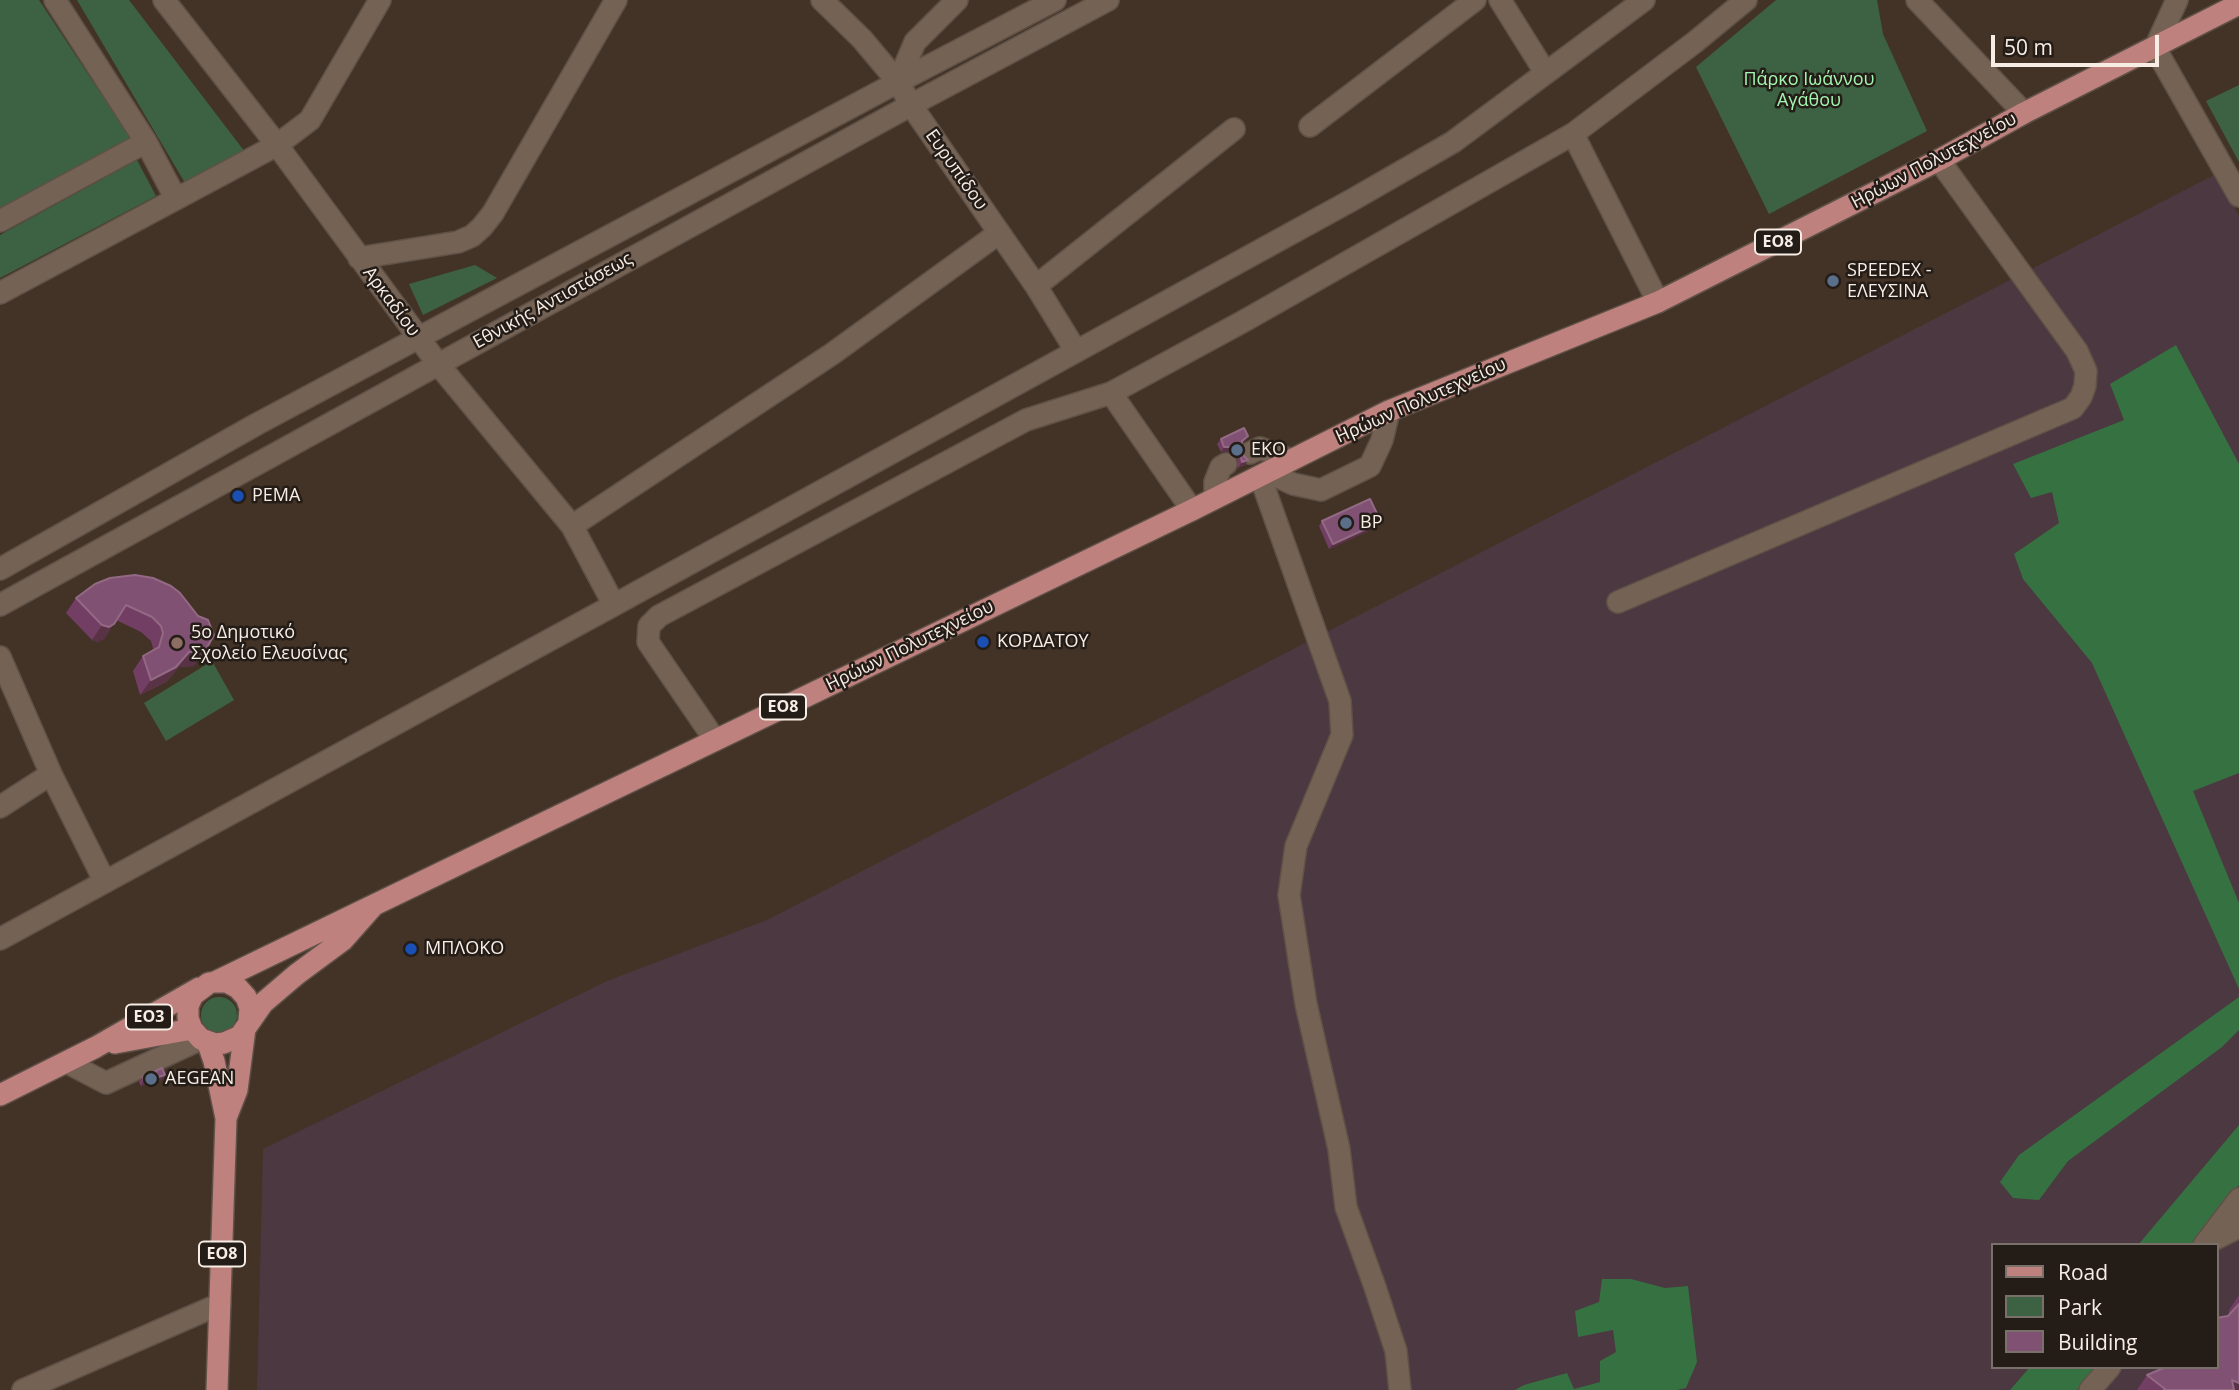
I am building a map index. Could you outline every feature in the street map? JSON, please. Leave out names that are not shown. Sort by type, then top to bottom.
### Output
[{"type":"main road","name":"Ηρώων Πολυτεχνείου","points":[[0,1095],[96,1047],[209,984],[1192,510],[1389,411],[1658,302],[2239,4]]},
{"type":"main road","name":"Ηρώων Πολυτεχνείου","points":[[96,1047],[200,1036],[224,1044],[240,1036],[262,1003],[343,940],[374,905]]},
{"type":"main road","name":"ΕΟ8","points":[[217,1390],[226,1118],[214,1061],[188,1018],[188,1006],[193,995],[209,984],[227,982],[238,988],[246,997],[250,1008],[237,1090],[226,1118]]},
{"type":"street","points":[[55,0],[146,142],[176,199]]},
{"type":"street","name":"Αρκαδίου","points":[[164,0],[277,145],[438,364],[572,526],[614,606]]},
{"type":"street","points":[[0,293],[277,145],[310,120],[380,0]]},
{"type":"street","points":[[359,258],[458,242],[472,236],[482,227],[616,0]]},
{"type":"street","name":"Ευρυπίδου","points":[[822,0],[862,39],[898,82],[1076,351]]},
{"type":"street","points":[[898,82],[915,42],[957,0]]},
{"type":"street","name":"Εθνικής Αντιστάσεως","points":[[0,569],[257,424],[1055,0]]},
{"type":"street","name":"Εθνικής Αντιστάσεως","points":[[0,605],[911,105],[1108,0]]},
{"type":"street","points":[[1310,126],[1475,0]]},
{"type":"street","points":[[1500,0],[1545,72]]},
{"type":"street","points":[[0,939],[614,606],[1352,200],[1453,142],[1644,0]]},
{"type":"street","points":[[715,740],[648,642],[649,626],[659,616],[1026,420],[1111,393],[1244,321],[1573,134],[1746,0]]},
{"type":"street","points":[[1917,0],[2024,113]]},
{"type":"street","points":[[2177,0],[2155,48],[2239,196]]},
{"type":"street","points":[[1035,286],[1234,129]]},
{"type":"street","points":[[1573,134],[1658,302]]},
{"type":"street","points":[[0,221],[146,142]]},
{"type":"street","points":[[1618,602],[2073,408],[2081,397],[2086,371],[2077,351],[1939,160]]},
{"type":"street","points":[[572,526],[832,354],[999,233]]},
{"type":"street","points":[[1111,393],[1192,510]]},
{"type":"street","points":[[1264,474],[1321,490],[1370,466],[1382,440],[1389,411]]},
{"type":"street","points":[[1250,453],[1260,447],[1291,460]]},
{"type":"street","points":[[1215,498],[1215,482],[1221,467],[1226,464]]},
{"type":"street","points":[[1264,474],[1340,701],[1342,735],[1296,846],[1289,895],[1306,1004],[1339,1149],[1346,1207],[1396,1351],[1400,1390]]},
{"type":"street","points":[[0,657],[51,774],[105,882]]},
{"type":"street","points":[[0,807],[51,774]]},
{"type":"street","points":[[66,1062],[106,1083],[200,1036]]},
{"type":"street","points":[[2206,1243],[2239,1199]]},
{"type":"street","points":[[2208,1243],[2239,1227]]},
{"type":"street","points":[[23,1390],[220,1304]]},
{"type":"street","points":[[2090,1390],[2108,1369]]},
{"type":"shaded area","points":[[2216,174],[2239,216],[2239,1390],[257,1390],[263,1149],[607,981],[767,920]]},
{"type":"green space","points":[[0,0],[39,0],[131,139],[0,215]]},
{"type":"green space","points":[[77,0],[129,0],[245,152],[185,183]]},
{"type":"green space","name":"Πάρκο Ιωάννου Αγάθου","points":[[1776,0],[1877,0],[1883,34],[1927,131],[1769,214],[1696,67]]},
{"type":"green space","points":[[2239,85],[2239,162],[2206,101]]},
{"type":"green space","points":[[137,160],[156,196],[0,278],[0,235]]},
{"type":"green space","points":[[475,265],[497,278],[423,315],[409,284]]},
{"type":"green space","points":[[2176,345],[2239,464],[2239,773],[2193,791],[2239,903],[2239,989],[2092,663],[2023,579],[2014,554],[2059,523],[2052,492],[2031,498],[2013,464],[2124,420],[2110,384]]},
{"type":"green space","points":[[212,661],[234,700],[166,741],[144,703]]},
{"type":"green space","points":[[219,997],[232,1002],[237,1015],[232,1028],[219,1033],[206,1028],[201,1015],[206,1002]]},
{"type":"green space","points":[[2239,997],[2239,1030],[2222,1047],[2068,1161],[2039,1200],[2013,1198],[2000,1182],[2019,1155]]},
{"type":"green space","points":[[2239,1125],[2239,1185],[2195,1243],[2140,1243]]},
{"type":"green space","points":[[1602,1279],[1631,1279],[1665,1288],[1688,1286],[1697,1362],[1686,1388],[1515,1390],[1567,1373],[1574,1389],[1600,1382],[1600,1361],[1616,1352],[1613,1330],[1578,1337],[1575,1311],[1599,1302]]},
{"type":"green space","points":[[2028,1369],[2096,1369],[2077,1390],[2010,1390]]},
{"type":"building","points":[[1244,428],[1248,436],[1242,441],[1241,448],[1242,454],[1248,460],[1242,462],[1240,452],[1235,447],[1224,447],[1221,439]]},
{"type":"building","points":[[1370,499],[1381,522],[1333,544],[1322,521]]},
{"type":"building","points":[[135,575],[153,578],[171,586],[198,616],[208,620],[214,635],[205,651],[189,652],[176,667],[151,680],[143,656],[159,647],[163,633],[161,626],[152,617],[126,605],[114,624],[109,627],[102,625],[76,598],[95,584],[110,578]]},
{"type":"building","points":[[162,1068],[165,1075],[144,1081],[143,1077]]},
{"type":"building","points":[[2239,1304],[2239,1383],[2232,1380],[2234,1390],[2164,1390],[2147,1375],[2161,1369],[2218,1369],[2218,1318],[2228,1316]]},
{"type":"place","name":"SPEEDEX - ΕΛΕΥΣΙΝΑ","points":[[1833,281]]},
{"type":"place","name":"EKO","points":[[1237,450]]},
{"type":"place","name":"ΡΕΜΑ","points":[[238,496]]},
{"type":"place","name":"BP","points":[[1346,523]]},
{"type":"place","name":"ΚΟΡΔΑΤΟΥ","points":[[983,642]]},
{"type":"place","name":"5ο Δημοτικό Σχολείο Ελευσίνας","points":[[177,643]]},
{"type":"place","name":"ΜΠΛΟΚΟ","points":[[411,949]]},
{"type":"place","name":"AEGEAN","points":[[151,1079]]}]
